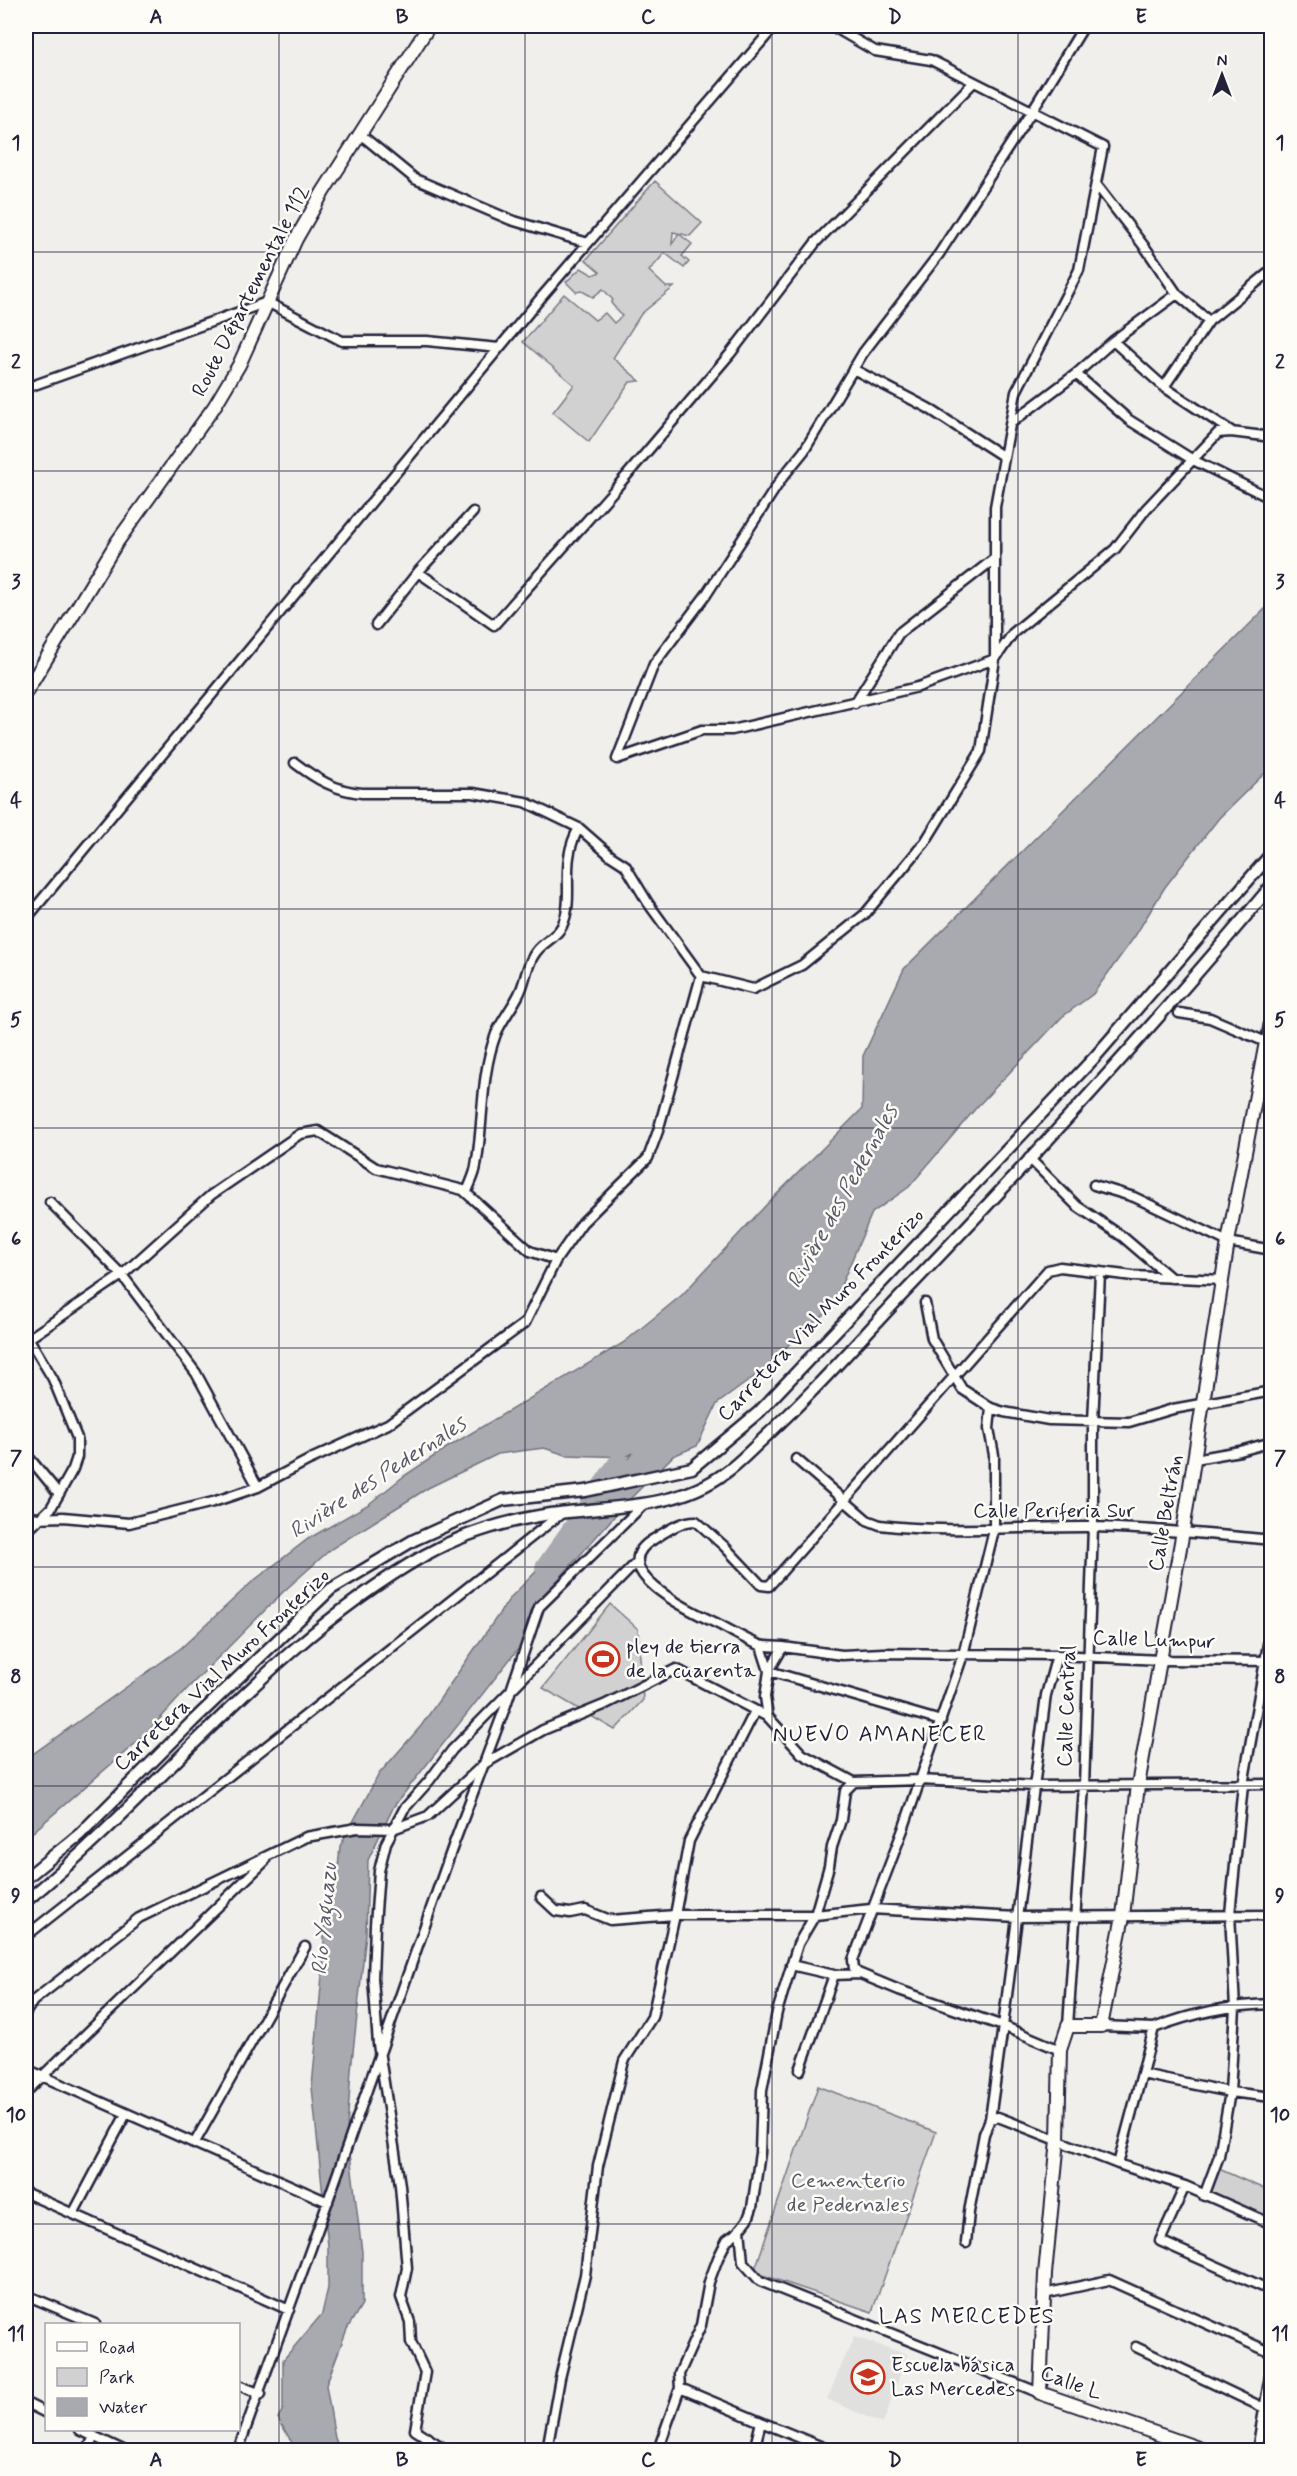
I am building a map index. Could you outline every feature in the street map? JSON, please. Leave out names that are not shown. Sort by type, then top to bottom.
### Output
[{"type":"main road","name":"Route Départementale 112","points":[[26,692],[117,542],[214,407],[239,365],[296,239],[429,26]]},
{"type":"main road","name":"Calle Beltrán","points":[[1101,2026],[1123,1916],[1138,1785],[1195,1459],[1228,1242],[1269,1044]]},
{"type":"main road","points":[[1068,2026],[1101,2026]]},
{"type":"main road","name":"Calle Central","points":[[1040,2393],[1044,2294],[1058,2140],[1060,2050],[1068,2026]]},
{"type":"main road","name":"Calle L","points":[[1040,2393],[1167,2444],[1204,2451]]},
{"type":"street","points":[[26,919],[499,348],[775,26]]},
{"type":"street","points":[[295,763],[311,775],[344,792],[362,794],[473,793],[525,802],[579,828],[625,865],[648,903],[701,975],[753,989],[802,965],[865,914],[925,842],[981,751],[995,659],[995,507],[1016,392],[1078,270],[1103,147],[931,60],[875,51],[832,26]]},
{"type":"street","points":[[1084,26],[939,254],[863,353],[804,451],[782,478],[706,595],[654,664],[617,759],[702,730],[732,730],[918,687],[995,659],[1013,633],[1115,549],[1146,509],[1218,434],[1231,432],[1272,437]]},
{"type":"street","points":[[418,572],[494,625],[616,488],[730,354],[816,242],[974,82]]},
{"type":"street","points":[[360,134],[415,179],[511,220],[588,243]]},
{"type":"street","points":[[1096,184],[1147,250],[1177,294],[1209,321]]},
{"type":"street","points":[[1164,387],[1209,321],[1272,270]]},
{"type":"street","points":[[1011,423],[1076,374],[1113,340],[1177,294]]},
{"type":"street","points":[[26,387],[267,302],[342,341],[427,340],[499,348]]},
{"type":"street","points":[[1113,340],[1164,387],[1231,432]]},
{"type":"street","points":[[853,369],[928,408],[1004,458]]},
{"type":"street","points":[[1076,374],[1129,420],[1193,460],[1272,499]]},
{"type":"street","points":[[376,624],[418,572],[473,512]]},
{"type":"street","points":[[855,703],[899,633],[994,559]]},
{"type":"street","points":[[467,1192],[476,1167],[486,1072],[496,1034],[519,995],[530,960],[562,926],[566,906],[567,858],[571,841],[579,828]]},
{"type":"street","name":"Carretera Vial Muro Fronterizo","points":[[26,1878],[80,1834],[194,1720],[331,1589],[414,1540],[503,1500],[585,1491],[692,1468],[759,1412],[1087,1065],[1272,853]]},
{"type":"street","name":"Carretera Vial Muro Fronterizo","points":[[26,1901],[73,1862],[253,1687],[345,1606],[423,1556],[495,1524],[670,1498],[703,1486],[724,1474],[781,1423],[1029,1158],[1202,969],[1272,885]]},
{"type":"street","points":[[26,1516],[38,1518],[63,1516],[129,1523],[213,1502],[258,1487],[309,1460],[388,1424],[525,1323],[556,1260],[582,1223],[648,1158],[658,1131],[701,975]]},
{"type":"street","name":"Calle Beltrán","points":[[1269,1044],[1272,1007]]},
{"type":"street","points":[[1179,1013],[1210,1018],[1269,1044]]},
{"type":"street","points":[[26,1532],[51,1508],[73,1469],[77,1438],[53,1379],[27,1337],[122,1275],[211,1195],[300,1134],[318,1131],[376,1168],[467,1192],[530,1251],[556,1260]]},
{"type":"street","points":[[1029,1158],[1077,1206],[1123,1237],[1171,1278]]},
{"type":"street","points":[[1094,1185],[1134,1197],[1228,1242],[1272,1250]]},
{"type":"street","points":[[50,1202],[122,1275],[196,1373],[258,1487]]},
{"type":"street","points":[[462,2451],[445,2449],[415,2430],[424,2372],[411,2342],[410,2322],[401,2296],[407,2268],[402,2209],[378,2044],[373,1978],[379,1871],[386,1843],[404,1809],[452,1750],[638,1561],[645,1544],[686,1521],[696,1521],[724,1546],[761,1585],[769,1586],[1048,1270],[1060,1267],[1100,1273],[1223,1280]]},
{"type":"street","name":"Calle Central","points":[[1068,2026],[1084,1786],[1093,1527],[1093,1422],[1100,1273]]},
{"type":"street","points":[[926,1303],[932,1339],[966,1394],[991,1408],[1049,1420],[1130,1422],[1173,1409],[1272,1391]]},
{"type":"street","points":[[991,1408],[989,1429],[994,1455],[994,1530],[963,1655],[904,1827],[853,1960],[854,1969],[860,1974],[920,1998],[1004,2026],[1060,2050]]},
{"type":"street","points":[[1195,1459],[1240,1451],[1272,1442]]},
{"type":"street","points":[[26,1454],[59,1494]]},
{"type":"street","name":"Calle Periferia Sur","points":[[796,1459],[867,1520],[880,1525],[994,1530],[1093,1527],[1183,1531],[1272,1540]]},
{"type":"street","points":[[238,2451],[539,1607],[645,1503]]},
{"type":"street","points":[[26,1936],[562,1513]]},
{"type":"street","points":[[638,1561],[639,1570],[654,1588],[682,1606],[761,1646],[769,1671]]},
{"type":"street","points":[[1204,2196],[1219,2156],[1230,2092],[1235,2008],[1230,1914],[1243,1785],[1268,1660],[1272,1622]]},
{"type":"street","name":"Calle Lumpur","points":[[761,1646],[842,1655],[1057,1655],[1160,1660],[1268,1660]]},
{"type":"street","points":[[768,1717],[765,1698],[769,1671],[783,1647]]},
{"type":"street","points":[[966,2243],[976,2173],[984,2134],[990,2119],[1004,2026],[1046,1695],[1057,1655]]},
{"type":"street","points":[[26,2012],[33,2001],[139,1918],[306,1837],[357,1828],[393,1829],[428,1816],[484,1764],[543,1730],[604,1705],[676,1669],[768,1717],[802,1754],[854,1782],[920,1780],[1036,1786],[1272,1784]]},
{"type":"street","points":[[769,1671],[941,1721]]},
{"type":"street","points":[[547,2451],[560,2378],[585,2275],[598,2166],[624,2061],[652,2017],[689,1840],[755,1711]]},
{"type":"street","points":[[658,2451],[681,2388],[679,2374],[701,2325],[709,2282],[727,2240],[748,2219],[752,2208],[760,2153],[762,2090],[777,2012],[798,1944],[815,1915],[832,1847],[842,1820],[845,1791],[854,1782]]},
{"type":"street","points":[[26,2092],[273,1854]]},
{"type":"street","points":[[541,1897],[556,1911],[570,1913],[585,1910],[610,1920],[675,1915],[815,1915],[872,1909],[1017,1917],[1272,1915]]},
{"type":"street","points":[[194,2144],[305,1947]]},
{"type":"street","points":[[791,1965],[834,1975],[860,1974]]},
{"type":"street","points":[[800,2070],[834,1975]]},
{"type":"street","points":[[1101,2026],[1154,2028],[1176,2019],[1272,2004]]},
{"type":"street","points":[[1118,2164],[1154,2028]]},
{"type":"street","points":[[26,2069],[328,2202]]},
{"type":"street","points":[[1142,2074],[1230,2092],[1272,2097]]},
{"type":"street","points":[[73,2214],[126,2114]]},
{"type":"street","points":[[990,2119],[1002,2118],[1118,2164],[1185,2186],[1272,2224]]},
{"type":"street","points":[[1185,2186],[1160,2241],[1272,2291]]},
{"type":"street","points":[[26,2193],[289,2310]]},
{"type":"street","name":"Calle L","points":[[740,2229],[743,2262],[760,2281],[1040,2393]]},
{"type":"street","points":[[1044,2294],[1109,2280],[1272,2354]]},
{"type":"street","points":[[26,2295],[90,2323]]},
{"type":"street","points":[[1136,2348],[1264,2408]]},
{"type":"street","points":[[1257,2451],[1272,2364]]},
{"type":"street","points":[[240,2386],[261,2394]]},
{"type":"street","points":[[681,2388],[830,2451]]},
{"type":"street","points":[[26,2404],[45,2413]]},
{"type":"street","points":[[754,2451],[761,2422]]},
{"type":"street","points":[[82,2431],[123,2451]]},
{"type":"street","points":[[88,2451],[94,2436]]},
{"type":"shaded area","name":"Escuela básica Las Mercedes","points":[[854,2337],[907,2354],[883,2424],[827,2399]]},
{"type":"green space","points":[[655,181],[702,223],[690,236],[673,232],[672,244],[679,234],[692,244],[682,256],[689,262],[684,268],[665,253],[649,271],[666,287],[674,287],[641,314],[613,358],[640,381],[630,382],[589,442],[553,412],[574,385],[523,342],[564,294],[595,320],[605,313],[614,323],[622,316],[611,303],[613,300],[603,289],[593,297],[582,291],[576,292],[566,282],[581,268],[593,275],[600,272],[586,260]]},
{"type":"green space","name":"pley de tierra de la cuarenta","points":[[610,1604],[638,1629],[643,1700],[615,1730],[543,1688]]},
{"type":"green space","name":"Cementerio de Pedernales","points":[[818,2086],[936,2132],[872,2312],[754,2272]]},
{"type":"green space","points":[[1219,2169],[1271,2192],[1271,2218],[1210,2191]]},
{"type":"water","name":"Rivière des Pedernales","points":[[1271,603],[1271,767],[1219,818],[1165,887],[1135,936],[1093,994],[1062,1017],[976,1108],[909,1187],[872,1213],[830,1311],[804,1329],[765,1369],[717,1404],[697,1446],[673,1456],[626,1503],[543,1597],[526,1639],[394,1806],[368,1860],[366,1934],[347,2129],[362,2252],[362,2304],[347,2329],[326,2385],[335,2438],[340,2450],[296,2450],[278,2418],[283,2409],[283,2360],[322,2314],[328,2288],[328,2246],[312,2087],[324,1953],[324,1920],[338,1869],[340,1846],[379,1774],[421,1726],[510,1598],[570,1537],[633,1453],[626,1457],[566,1455],[544,1448],[498,1454],[428,1488],[331,1549],[284,1591],[146,1734],[26,1838],[26,1759],[181,1648],[252,1582],[308,1539],[369,1504],[404,1476],[448,1447],[623,1343],[682,1295],[767,1204],[862,1109],[863,1056],[904,969]]},
{"type":"waterway","name":"Río Yaguazu","points":[[545,1568],[619,1462]]},
{"type":"place","name":"pley de tierra de la cuarenta","points":[[603,1659]]},
{"type":"place","name":"Escuela básica Las Mercedes","points":[[868,2377]]},
{"type":"district","name":"NUEVO AMANECER","points":[[880,1735]]},
{"type":"district","name":"LAS MERCEDES","points":[[967,2317]]}]
